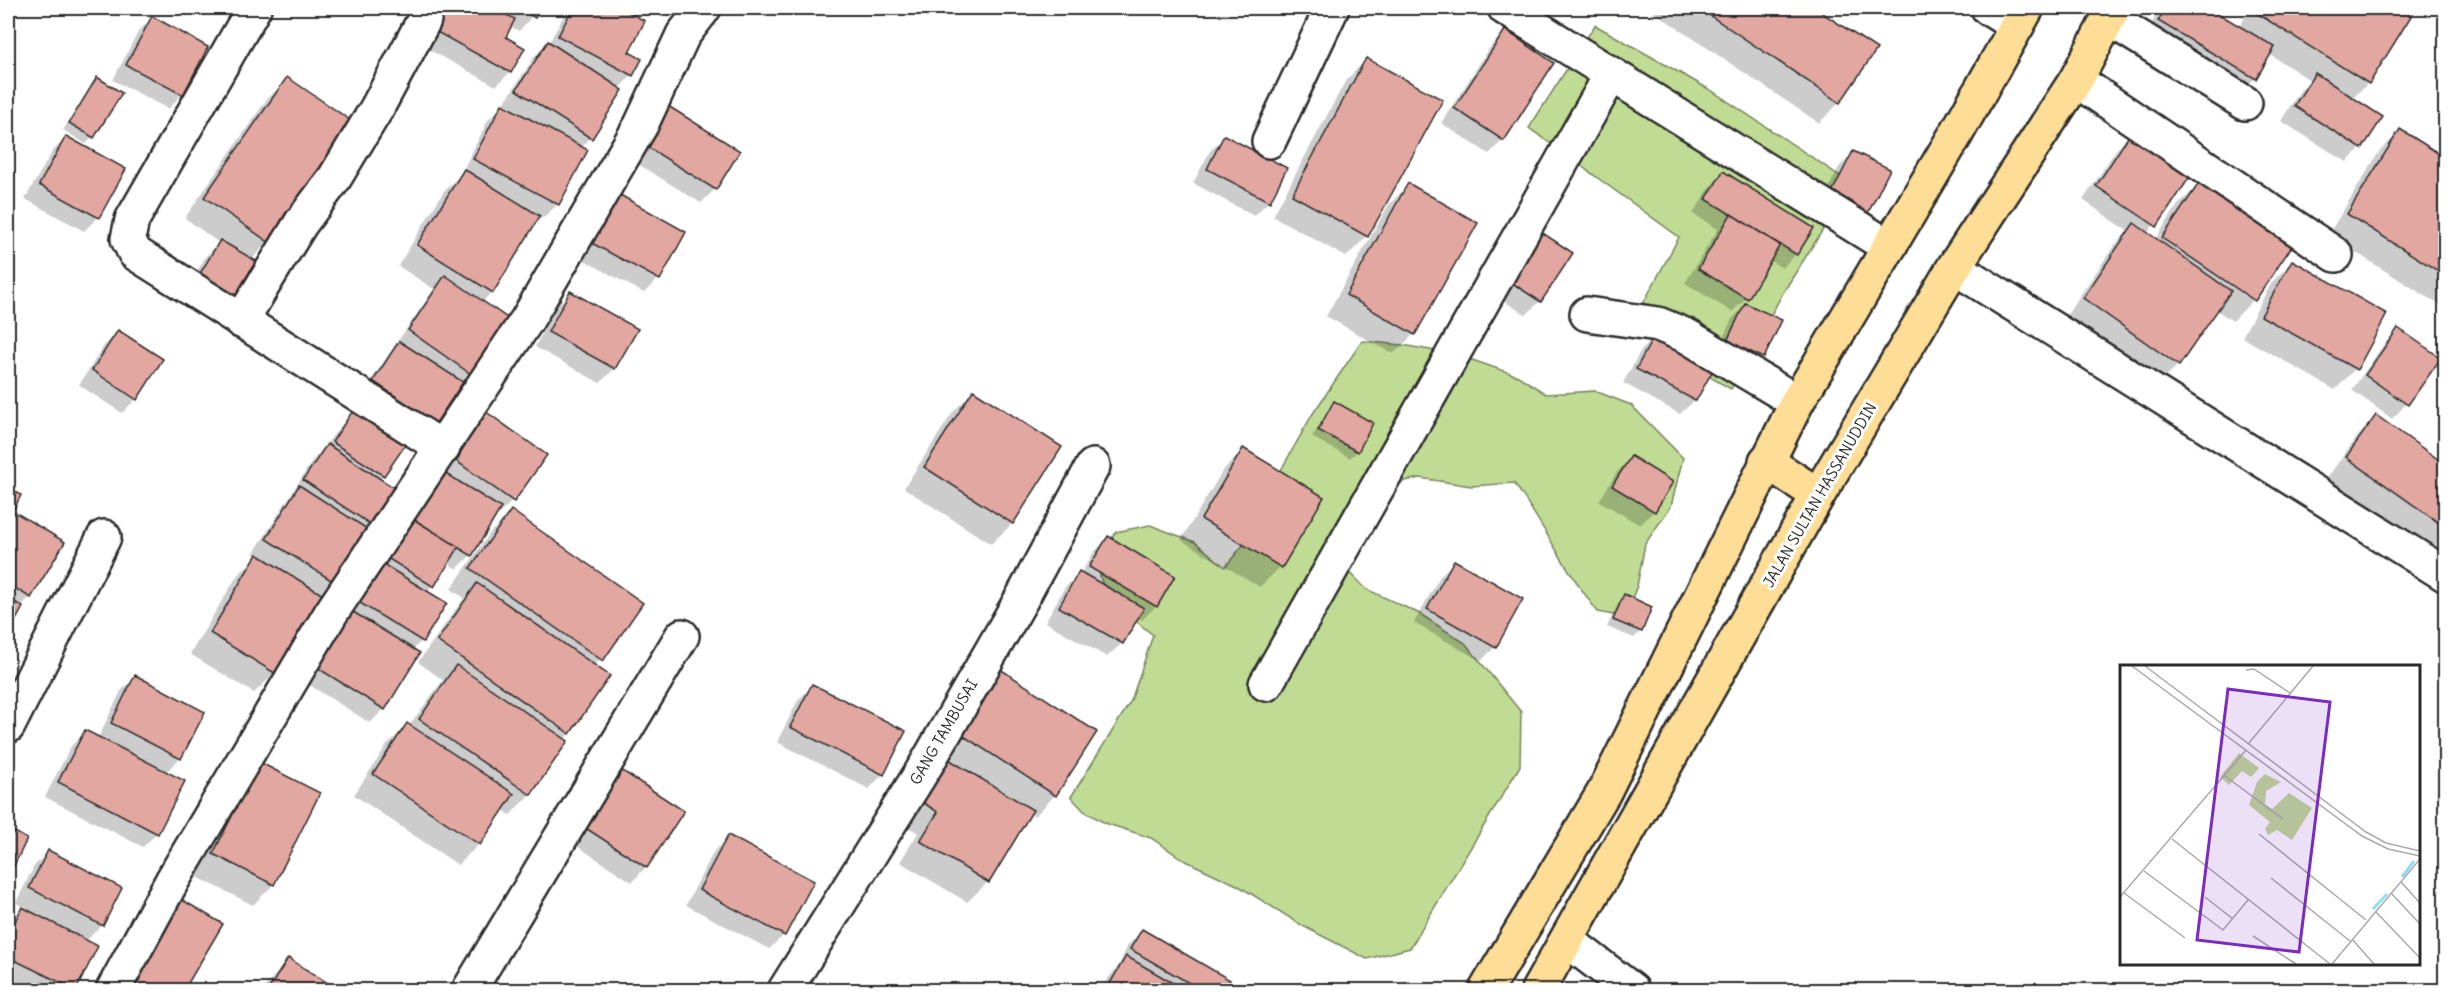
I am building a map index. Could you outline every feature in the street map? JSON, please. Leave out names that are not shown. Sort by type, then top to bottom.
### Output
[{"type":"main road","name":"JALAN SULTAN HASSANUDDIN","points":[[1538,990],[1568,941],[1818,495],[1954,267],[2076,80],[2111,13]]},
{"type":"main road","points":[[1486,990],[1604,792],[1797,402],[2022,17]]},
{"type":"main road","points":[[1766,461],[1818,495]]},
{"type":"street","points":[[254,8],[132,220],[128,239],[135,253],[443,447]]},
{"type":"street","points":[[113,990],[172,881],[331,613],[527,320],[641,125],[683,35],[704,8]]},
{"type":"street","points":[[1269,141],[1332,8]]},
{"type":"street","points":[[1505,8],[1889,247]]},
{"type":"street","points":[[1988,8],[2022,17]]},
{"type":"street","points":[[2111,13],[2245,103]]},
{"type":"street","points":[[242,321],[377,108],[424,20]]},
{"type":"street","points":[[1266,684],[1611,75]]},
{"type":"street","points":[[2076,80],[2336,255]]},
{"type":"street","points":[[1954,267],[2445,575]]},
{"type":"street","points":[[1587,314],[1658,324],[1687,336],[1797,402]]},
{"type":"street","name":"GANG TAMBUSAI","points":[[785,990],[926,765],[1022,598],[1093,466]]},
{"type":"street","points":[[8,726],[104,537]]},
{"type":"street","points":[[469,990],[682,636]]},
{"type":"street","points":[[1568,941],[1632,990]]},
{"type":"green space","points":[[1595,25],[1712,91],[1852,184],[1784,291],[1731,389],[1676,358],[1633,322],[1679,237],[1529,128]]},
{"type":"green space","points":[[1362,341],[1402,345],[1458,355],[1518,376],[1546,394],[1595,391],[1631,405],[1683,458],[1671,506],[1645,544],[1637,586],[1624,617],[1598,612],[1514,483],[1471,486],[1420,478],[1405,481],[1387,490],[1345,567],[1366,589],[1420,614],[1465,643],[1521,712],[1520,766],[1410,948],[1367,959],[1303,926],[1237,885],[1184,860],[1151,838],[1105,823],[1084,811],[1071,797],[1131,701],[1153,635],[1106,597],[1096,561],[1116,532],[1150,525],[1195,542],[1225,567],[1244,544],[1276,479],[1312,415]]},
{"type":"building","points":[[448,8],[493,8],[515,19],[506,37],[525,48],[511,73],[435,31]]},
{"type":"building","points":[[517,8],[541,8],[535,18]]},
{"type":"building","points":[[573,8],[621,8],[645,21],[629,52],[642,59],[633,76],[558,36]]},
{"type":"building","points":[[1699,8],[1815,8],[1877,49],[1840,103]]},
{"type":"building","points":[[2166,8],[2209,8],[2275,47],[2256,79],[2158,21]]},
{"type":"building","points":[[2258,8],[2416,8],[2369,84],[2255,12]]},
{"type":"building","points":[[152,16],[208,47],[183,95],[126,65]]},
{"type":"building","points":[[1505,30],[1554,63],[1504,141],[1454,108]]},
{"type":"building","points":[[548,41],[623,90],[592,139],[516,90]]},
{"type":"building","points":[[1366,58],[1443,100],[1368,237],[1292,195]]},
{"type":"building","points":[[2315,73],[2383,117],[2362,149],[2294,106]]},
{"type":"building","points":[[97,77],[122,93],[94,138],[69,123]]},
{"type":"building","points":[[287,77],[353,122],[270,243],[204,197]]},
{"type":"building","points":[[502,104],[588,150],[559,205],[473,159]]},
{"type":"building","points":[[665,104],[740,151],[716,190],[641,143]]},
{"type":"building","points":[[2400,129],[2446,158],[2446,276],[2347,214]]},
{"type":"building","points":[[2130,134],[2191,175],[2157,227],[2096,186]]},
{"type":"building","points":[[1224,135],[1287,168],[1270,202],[1207,169]]},
{"type":"building","points":[[66,136],[126,169],[99,218],[39,185]]},
{"type":"building","points":[[1853,151],[1890,169],[1866,217],[1829,198]]},
{"type":"building","points":[[464,169],[540,216],[493,293],[417,245]]},
{"type":"building","points":[[1723,171],[1814,228],[1797,255],[1706,199]]},
{"type":"building","points":[[1408,183],[1478,223],[1415,335],[1346,295]]},
{"type":"building","points":[[2199,183],[2292,246],[2255,301],[2162,238]]},
{"type":"building","points":[[613,191],[686,232],[660,280],[586,240]]},
{"type":"building","points":[[1731,214],[1780,245],[1748,299],[1698,269]]},
{"type":"building","points":[[2134,223],[2231,291],[2179,366],[2083,298]]},
{"type":"building","points":[[1541,232],[1573,253],[1541,302],[1509,281]]},
{"type":"building","points":[[220,240],[256,261],[234,298],[198,277]]},
{"type":"building","points":[[2292,260],[2387,314],[2357,370],[2261,316]]},
{"type":"building","points":[[445,275],[513,322],[475,377],[408,330]]},
{"type":"building","points":[[570,291],[638,329],[615,369],[548,332]]},
{"type":"building","points":[[1745,303],[1782,320],[1764,358],[1727,341]]},
{"type":"building","points":[[2398,328],[2441,358],[2408,405],[2365,375]]},
{"type":"building","points":[[118,330],[163,359],[137,400],[92,370]]},
{"type":"building","points":[[1654,336],[1714,368],[1696,401],[1636,369]]},
{"type":"building","points":[[399,341],[463,382],[436,423],[373,381]]},
{"type":"building","points":[[973,390],[1062,447],[1013,524],[924,467]]},
{"type":"building","points":[[1334,401],[1373,423],[1358,452],[1318,430]]},
{"type":"building","points":[[356,406],[408,441],[384,476],[332,442]]},
{"type":"building","points":[[485,411],[547,455],[514,502],[452,458]]},
{"type":"building","points":[[2376,415],[2446,465],[2446,528],[2346,457]]},
{"type":"building","points":[[327,444],[399,491],[376,528],[303,480]]},
{"type":"building","points":[[1243,448],[1324,497],[1282,568],[1201,519]]},
{"type":"building","points":[[1631,456],[1673,482],[1655,512],[1612,486]]},
{"type":"building","points":[[439,469],[501,508],[472,556],[410,517]]},
{"type":"building","points":[[299,485],[375,534],[342,587],[266,539]]},
{"type":"building","points":[[8,487],[21,495],[13,511],[65,542],[31,598],[8,584]]},
{"type":"building","points":[[511,510],[643,603],[603,661],[470,568]]},
{"type":"building","points":[[408,516],[459,547],[434,587],[384,556]]},
{"type":"building","points":[[1108,536],[1175,576],[1157,607],[1089,567]]},
{"type":"building","points":[[257,554],[323,595],[276,674],[210,633]]},
{"type":"building","points":[[376,560],[447,603],[423,642],[352,598]]},
{"type":"building","points":[[1454,560],[1523,599],[1496,648],[1427,609]]},
{"type":"building","points":[[1079,571],[1144,608],[1123,644],[1059,607]]},
{"type":"building","points":[[477,583],[610,676],[570,734],[437,641]]},
{"type":"building","points":[[1624,594],[1652,607],[1642,632],[1613,620]]},
{"type":"building","points":[[8,598],[23,607],[8,635]]},
{"type":"building","points":[[350,610],[420,653],[385,710],[316,667]]},
{"type":"building","points":[[456,665],[568,741],[531,795],[419,719]]},
{"type":"building","points":[[997,667],[1097,732],[1056,796],[956,731]]},
{"type":"building","points":[[135,675],[205,712],[181,759],[111,723]]},
{"type":"building","points":[[812,684],[906,731],[884,775],[790,727]]},
{"type":"building","points":[[407,723],[514,794],[480,845],[373,774]]},
{"type":"building","points":[[85,730],[185,781],[158,834],[58,782]]},
{"type":"building","points":[[945,757],[1033,810],[989,883],[920,841],[938,812],[919,800]]},
{"type":"building","points":[[259,762],[320,793],[274,885],[213,854]]},
{"type":"building","points":[[618,768],[684,811],[647,868],[581,825]]},
{"type":"building","points":[[8,828],[27,839],[8,878]]},
{"type":"building","points":[[728,835],[814,881],[785,936],[699,890]]},
{"type":"building","points":[[48,850],[122,888],[103,926],[29,888]]},
{"type":"building","points":[[179,898],[223,924],[184,990],[139,990],[130,985]]},
{"type":"building","points":[[22,907],[98,946],[76,990],[8,957],[8,936]]},
{"type":"building","points":[[1142,929],[1230,980],[1224,990],[1201,990],[1130,949]]},
{"type":"building","points":[[1126,956],[1185,990],[1106,990]]},
{"type":"building","points":[[288,958],[339,990],[268,990]]}]
